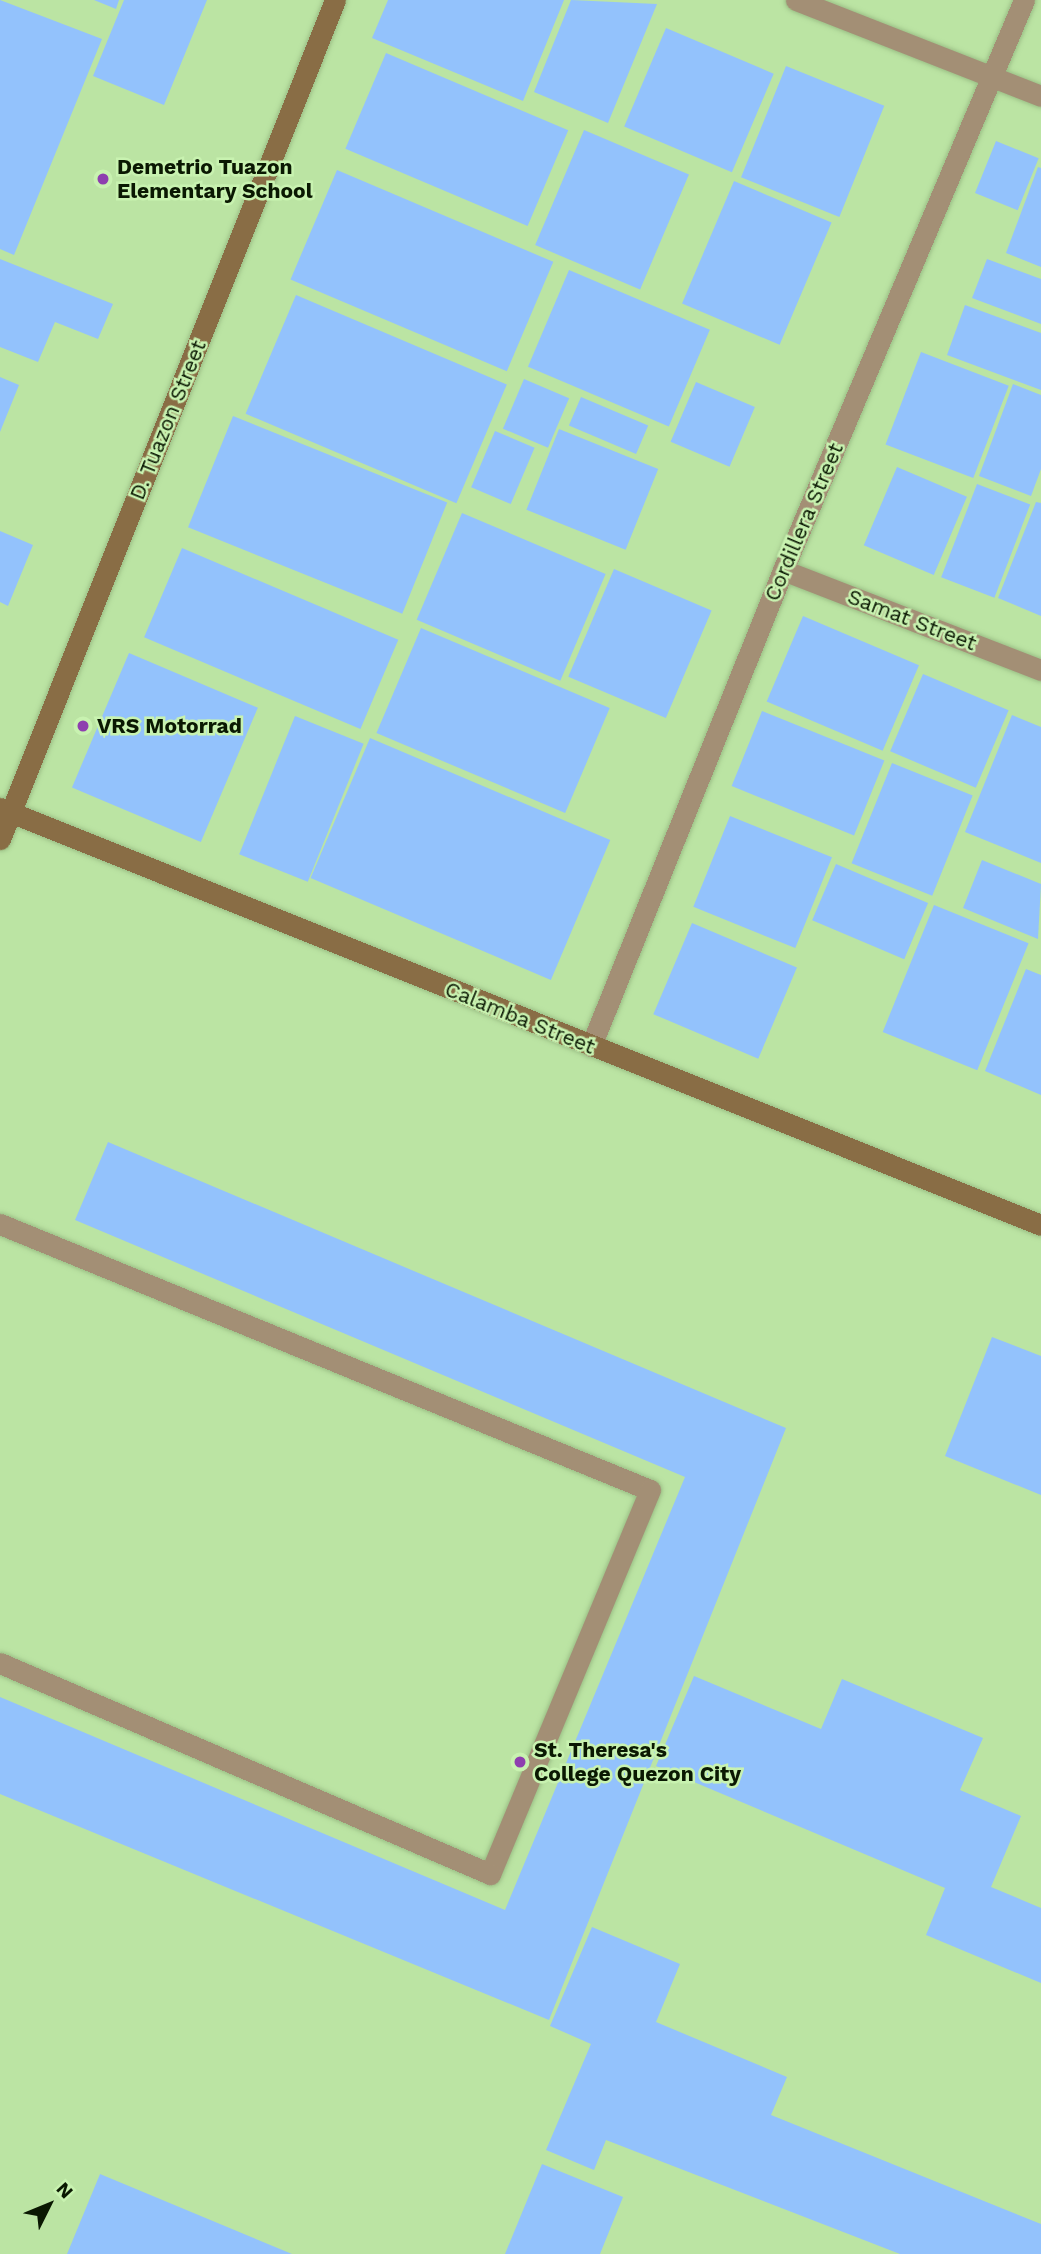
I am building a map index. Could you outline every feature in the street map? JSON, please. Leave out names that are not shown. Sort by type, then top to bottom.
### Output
[{"type":"street","name":"D. Tuazon Street","points":[[0,839],[5,810],[335,0]]},
{"type":"street","points":[[796,0],[1041,96]]},
{"type":"street","name":"Cordillera Street","points":[[591,1046],[783,570],[1024,0]]},
{"type":"street","name":"Samat Street","points":[[783,570],[1041,670]]},
{"type":"street","name":"Calamba Street","points":[[5,810],[1041,1225]]},
{"type":"street","points":[[0,1224],[650,1490],[490,1874],[0,1664]]},
{"type":"building","points":[[0,0],[102,39],[14,255],[0,249]]},
{"type":"building","points":[[94,0],[119,0],[116,9]]},
{"type":"building","points":[[124,0],[207,0],[164,105],[93,76]]},
{"type":"building","points":[[388,0],[564,0],[523,101],[372,38]]},
{"type":"building","points":[[571,0],[657,4],[608,123],[534,92]]},
{"type":"building","points":[[666,28],[774,74],[732,172],[624,126]]},
{"type":"building","points":[[386,53],[568,130],[528,226],[345,149]]},
{"type":"building","points":[[786,66],[884,106],[839,217],[741,177]]},
{"type":"building","points":[[584,130],[689,175],[640,290],[535,245]]},
{"type":"building","points":[[996,141],[1039,158],[1018,210],[975,193]]},
{"type":"building","points":[[1038,167],[1041,168],[1041,267],[1006,253]]},
{"type":"building","points":[[337,170],[553,262],[507,371],[291,280]]},
{"type":"building","points":[[734,181],[832,222],[780,345],[682,303]]},
{"type":"building","points":[[0,259],[113,304],[98,339],[55,322],[38,362],[0,347]]},
{"type":"building","points":[[987,259],[1041,279],[1041,324],[972,298]]},
{"type":"building","points":[[569,270],[710,330],[669,426],[528,367]]},
{"type":"building","points":[[296,295],[507,384],[456,503],[246,414]]},
{"type":"building","points":[[965,305],[1041,333],[1041,390],[947,355]]},
{"type":"building","points":[[921,352],[1009,386],[973,478],[886,444]]},
{"type":"building","points":[[0,377],[19,385],[0,432]]},
{"type":"building","points":[[524,379],[569,398],[548,448],[503,429]]},
{"type":"building","points":[[696,382],[755,407],[730,467],[671,442]]},
{"type":"building","points":[[1013,384],[1041,395],[1041,469],[1031,496],[979,476]]},
{"type":"building","points":[[581,397],[648,426],[636,454],[569,426]]},
{"type":"building","points":[[233,416],[447,503],[402,614],[188,527]]},
{"type":"building","points":[[559,429],[658,469],[626,550],[526,510]]},
{"type":"building","points":[[495,431],[535,448],[511,504],[471,487]]},
{"type":"building","points":[[897,467],[967,497],[934,575],[864,545]]},
{"type":"building","points":[[977,484],[1030,504],[994,598],[941,577]]},
{"type":"building","points":[[1036,502],[1041,503],[1041,616],[998,598]]},
{"type":"building","points":[[462,513],[606,574],[560,681],[417,620]]},
{"type":"building","points":[[0,531],[33,545],[8,606],[0,602]]},
{"type":"building","points":[[182,548],[398,640],[360,729],[144,637]]},
{"type":"building","points":[[614,569],[712,610],[666,718],[568,677]]},
{"type":"building","points":[[803,616],[919,665],[883,751],[767,702]]},
{"type":"building","points":[[421,628],[610,708],[565,813],[376,733]]},
{"type":"building","points":[[129,653],[258,708],[201,842],[72,787]]},
{"type":"building","points":[[923,674],[1009,710],[976,788],[890,751]]},
{"type":"building","points":[[762,711],[884,760],[854,836],[732,786]]},
{"type":"building","points":[[1012,715],[1041,727],[1041,863],[965,832]]},
{"type":"building","points":[[295,716],[364,744],[308,882],[239,854]]},
{"type":"building","points":[[370,738],[610,840],[551,980],[311,878]]},
{"type":"building","points":[[892,763],[973,796],[932,896],[852,863]]},
{"type":"building","points":[[730,816],[832,857],[795,948],[693,907]]},
{"type":"building","points":[[982,860],[1041,884],[1038,939],[963,908]]},
{"type":"building","points":[[836,864],[928,903],[904,959],[812,920]]},
{"type":"building","points":[[934,905],[1029,943],[977,1070],[883,1032]]},
{"type":"building","points":[[692,923],[797,968],[758,1059],[653,1014]]},
{"type":"building","points":[[1026,969],[1041,975],[1041,1095],[985,1071]]},
{"type":"building","points":[[108,1142],[786,1428],[549,2020],[0,1794],[0,1697],[505,1910],[685,1477],[75,1220]]},
{"type":"building","points":[[992,1337],[1041,1356],[1041,1495],[945,1456]]},
{"type":"building","points":[[694,1676],[821,1729],[842,1679],[983,1738],[960,1790],[1021,1816],[991,1887],[1041,1908],[1041,1983],[926,1935],[945,1888],[656,1766]]},
{"type":"building","points":[[592,1927],[680,1964],[656,2022],[787,2077],[771,2115],[1041,2224],[1041,2254],[900,2254],[606,2140],[594,2170],[546,2150],[591,2044],[550,2026]]},
{"type":"building","points":[[542,2164],[623,2197],[600,2254],[505,2254]]},
{"type":"building","points":[[100,2174],[292,2254],[67,2254]]},
{"type":"place","name":"Demetrio Tuazon Elementary School","points":[[103,179]]},
{"type":"place","name":"VRS Motorrad","points":[[83,726]]},
{"type":"place","name":"St. Theresa's College Quezon City","points":[[520,1762]]}]
